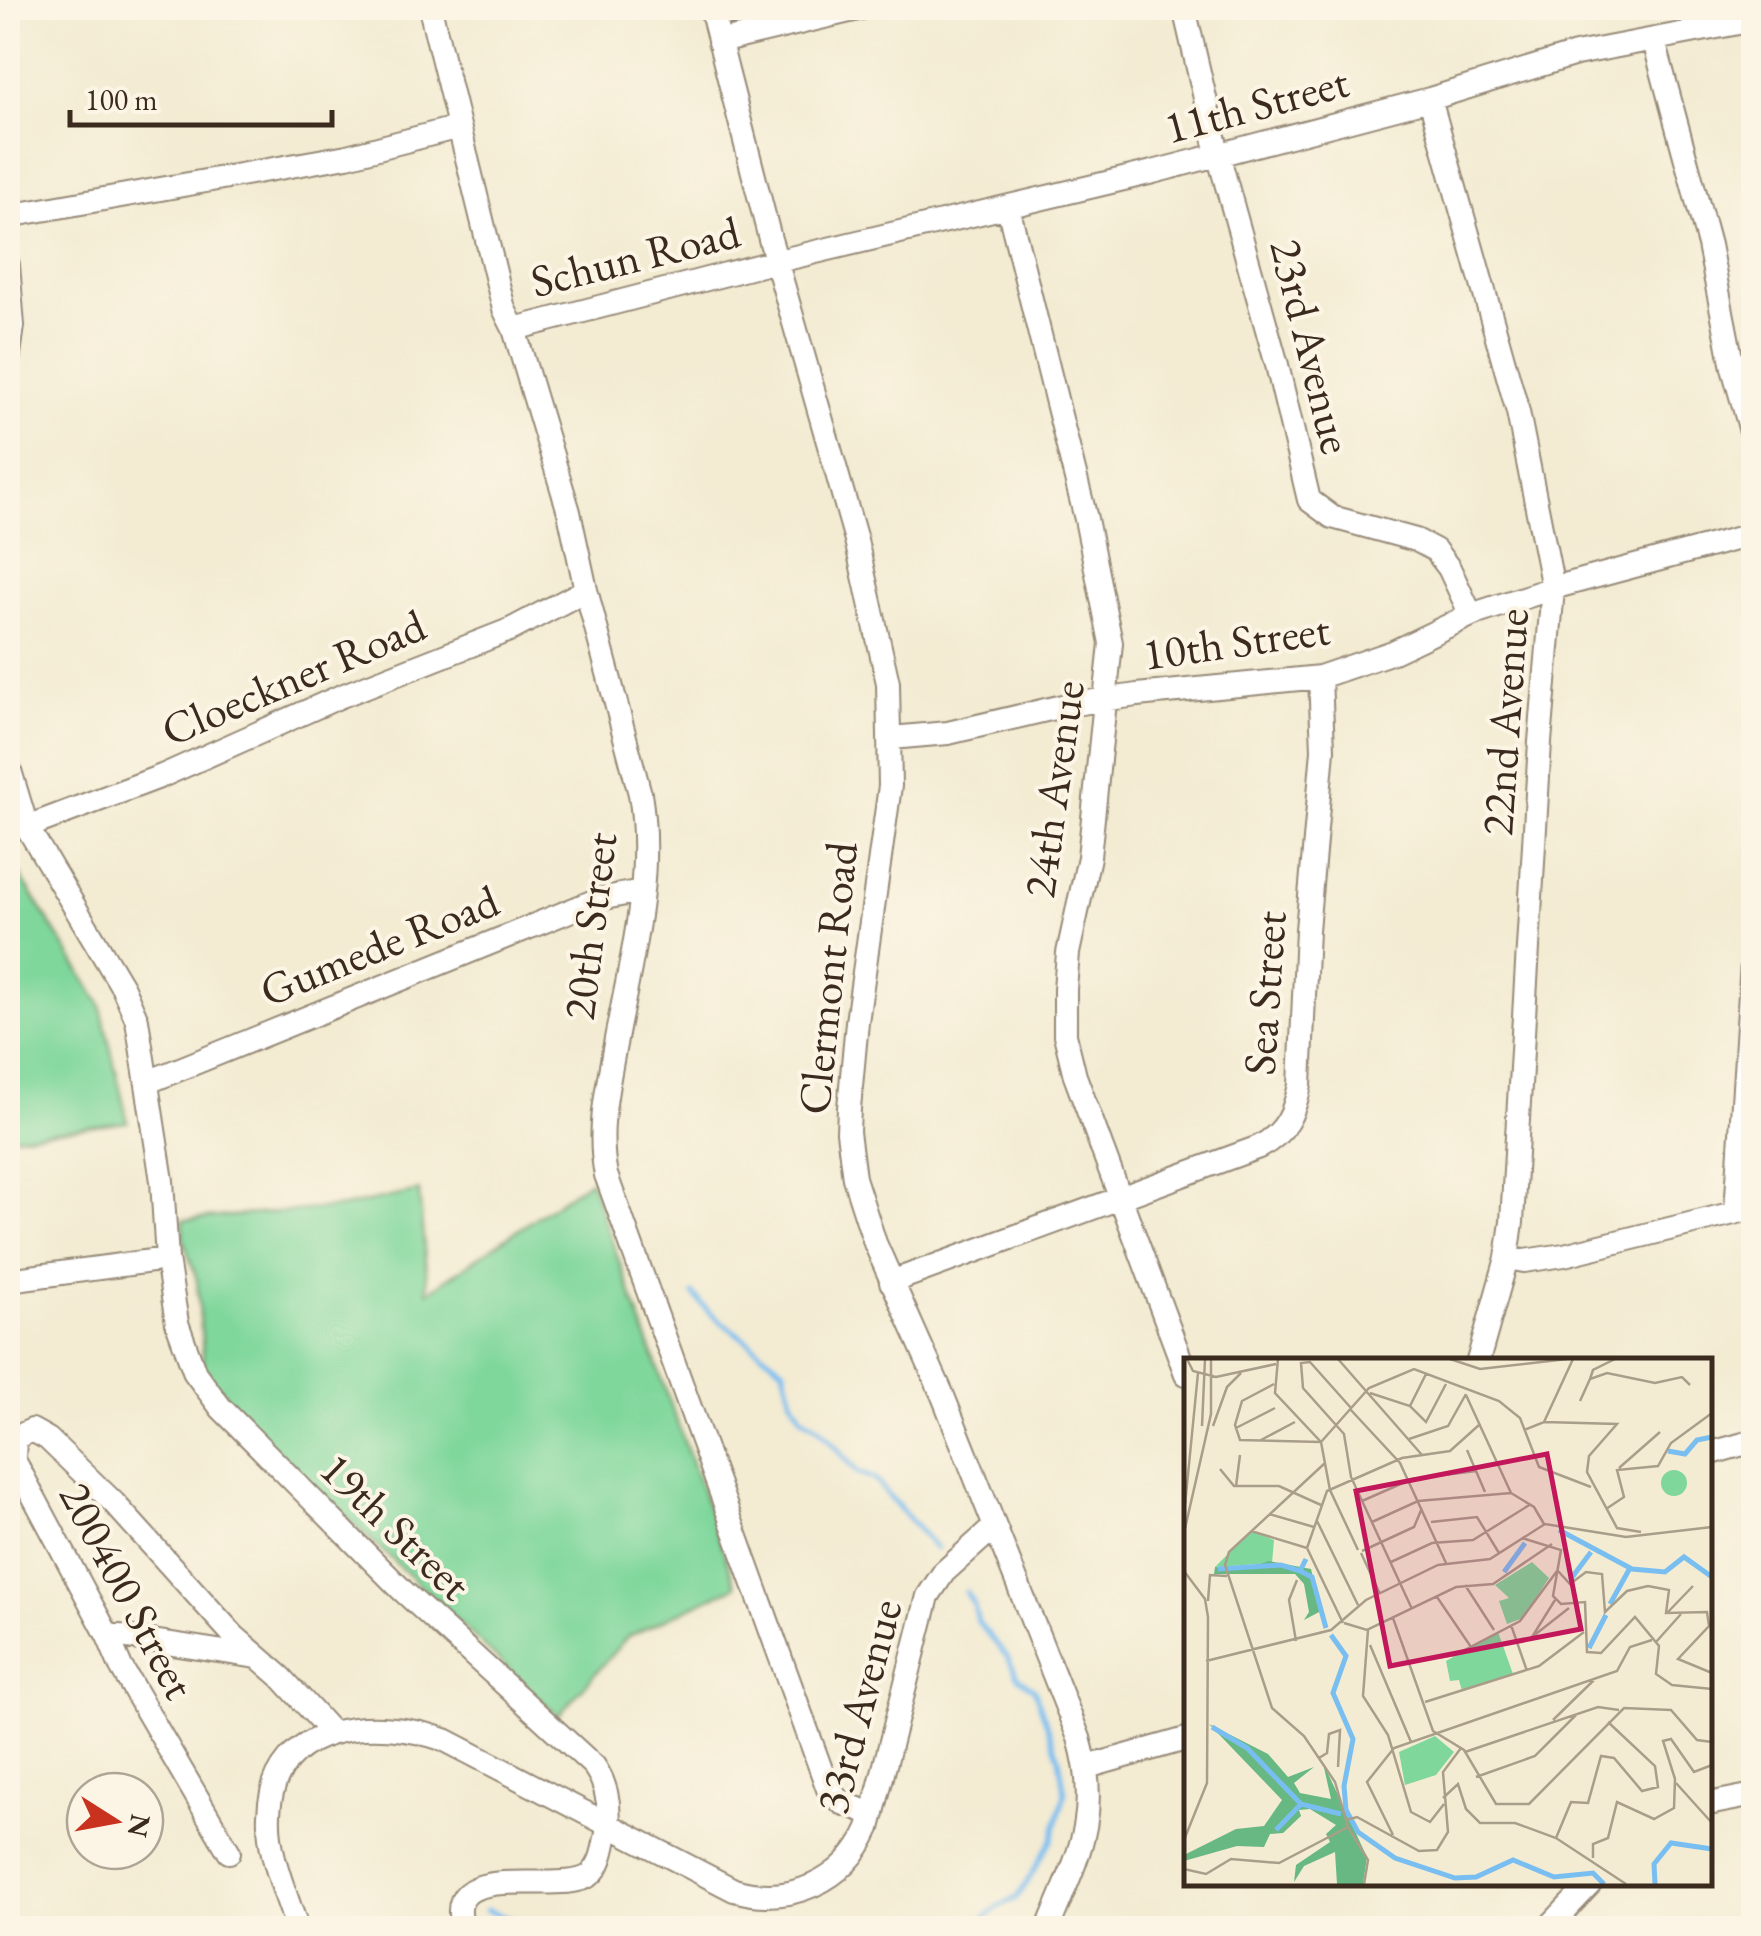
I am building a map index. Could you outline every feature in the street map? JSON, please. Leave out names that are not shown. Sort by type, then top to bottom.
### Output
[{"type":"street","name":"20th Street","points":[[430,8],[504,309],[514,328],[562,486],[640,794],[647,852],[601,1129],[606,1174],[828,1789],[842,1802],[874,1814]]},
{"type":"street","points":[[712,12],[756,8]]},
{"type":"street","points":[[719,42],[862,8]]},
{"type":"street","name":"23rd Avenue","points":[[1184,8],[1309,500],[1332,518],[1416,540],[1434,550],[1448,568],[1471,614]]},
{"type":"street","name":"Clermont Road","points":[[712,12],[886,665],[890,786],[857,1022],[848,1132],[860,1202],[942,1396],[1079,1738],[1087,1767],[1090,1801],[1083,1841],[1048,1928]]},
{"type":"street","name":"11th Street","points":[[777,263],[1430,100],[1576,54],[1754,20]]},
{"type":"street","points":[[1654,41],[1709,245],[1732,368],[1754,442]]},
{"type":"street","name":"22nd Avenue","points":[[1430,100],[1518,412],[1553,588],[1540,742],[1512,1222],[1507,1258],[1479,1358]]},
{"type":"street","points":[[8,216],[347,156],[460,127]]},
{"type":"street","name":"24th Avenue","points":[[1008,206],[1110,624],[1112,661],[1089,857],[1068,953],[1065,1035],[1075,1076],[1184,1368]]},
{"type":"street","name":"Schun Road","points":[[514,328],[777,263]]},
{"type":"street","points":[[8,265],[13,326],[8,362]]},
{"type":"street","name":"10th Street","points":[[891,738],[948,733],[1068,705],[1320,677],[1393,652],[1471,614],[1754,534]]},
{"type":"street","name":"Cloeckner Road","points":[[27,828],[162,776],[304,712],[512,629],[586,590]]},
{"type":"street","name":"Sea Street","points":[[891,1282],[1260,1147],[1285,1128],[1300,1085],[1307,930],[1323,750],[1320,677]]},
{"type":"street","name":"19th Street","points":[[8,764],[27,828],[131,1004],[142,1038],[162,1182],[167,1259],[186,1354],[210,1395],[403,1590],[594,1766],[606,1788],[608,1824]]},
{"type":"street","name":"Gumede Road","points":[[148,1082],[599,899],[642,891]]},
{"type":"street","points":[[1507,1258],[1564,1255],[1745,1210],[1754,931]]},
{"type":"street","points":[[8,1280],[167,1259]]},
{"type":"street","name":"200400 Street","points":[[229,1852],[121,1666],[108,1634],[14,1460],[15,1438],[24,1431],[40,1432],[48,1439],[114,1503],[234,1636],[332,1732]]},
{"type":"street","points":[[1711,1453],[1754,1441]]},
{"type":"street","name":"33rd Avenue","points":[[332,1732],[374,1727],[426,1734],[734,1890],[770,1897],[804,1890],[832,1876],[862,1843],[874,1814],[928,1596],[944,1572],[994,1528]]},
{"type":"street","points":[[108,1634],[258,1657]]},
{"type":"street","points":[[296,1928],[270,1838],[270,1803],[280,1772],[293,1756],[305,1744],[332,1732]]},
{"type":"street","points":[[1087,1767],[1184,1741]]},
{"type":"street","points":[[1711,1803],[1754,1795]]},
{"type":"street","points":[[463,1928],[460,1909],[472,1891],[482,1885],[510,1881],[565,1884],[587,1877],[600,1862],[608,1824]]},
{"type":"street","points":[[1548,1928],[1588,1886]]},
{"type":"green space","points":[[8,856],[100,1003],[128,1122],[8,1137]]},
{"type":"green space","points":[[590,1180],[736,1586],[627,1637],[558,1716],[281,1455],[216,1388],[204,1368],[197,1280],[183,1239],[183,1220],[343,1207],[419,1191],[428,1292]]},
{"type":"waterway","points":[[693,1294],[710,1313],[784,1369],[792,1400],[802,1417],[819,1428],[857,1472],[874,1479],[936,1549]]},
{"type":"waterway","points":[[966,1592],[978,1622],[1009,1659],[1017,1676],[1034,1689],[1059,1758],[1065,1794],[1052,1839],[1023,1889],[973,1928]]},
{"type":"waterway","points":[[486,1910],[513,1920],[521,1928]]}]
